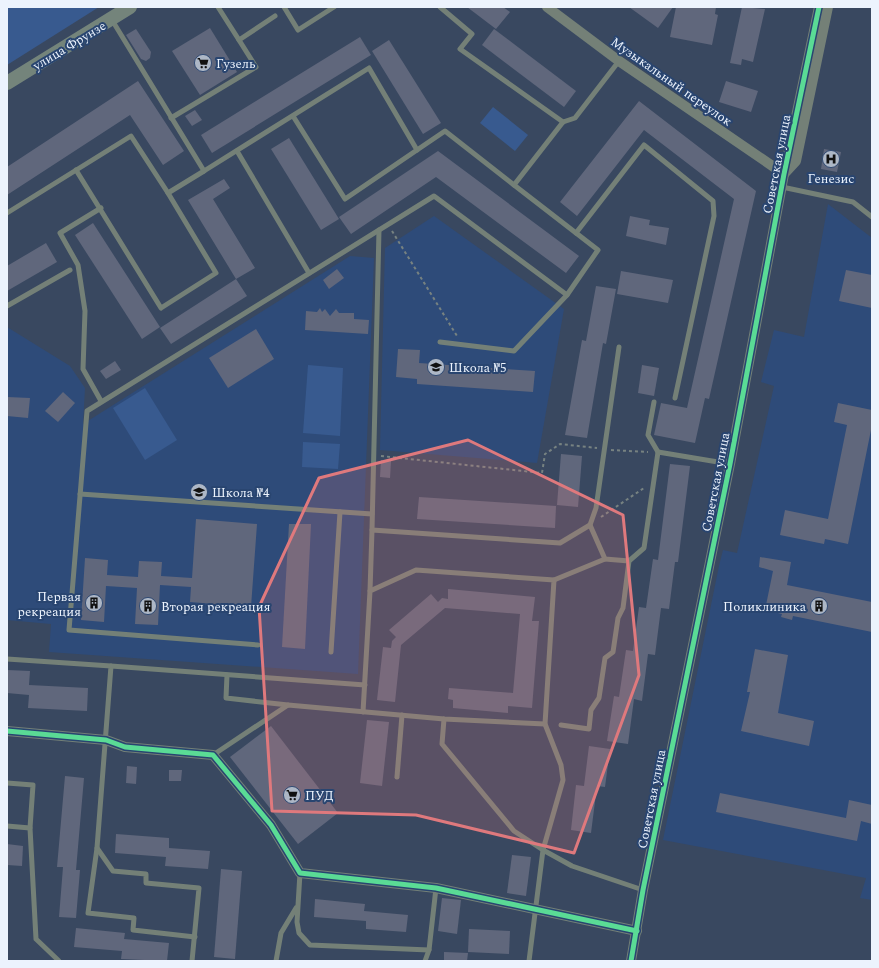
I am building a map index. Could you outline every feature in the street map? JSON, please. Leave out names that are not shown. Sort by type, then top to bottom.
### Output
[{"type":"main road","name":"улица Фрунзе","points":[[7,83],[130,7]]},
{"type":"street","name":"Музыкальный переулок","points":[[547,7],[619,61],[784,174]]},
{"type":"street","name":"Советская улица","points":[[631,961],[643,890],[730,464],[784,174],[819,7]]},
{"type":"street","points":[[784,174],[796,161],[828,7]]},
{"type":"street","points":[[7,731],[106,740],[124,747],[213,755],[271,825],[300,873],[436,888],[537,908],[637,931]]},
{"type":"lane","points":[[172,118],[256,67],[218,7]]},
{"type":"lane","points":[[284,7],[298,30],[334,7]]},
{"type":"lane","points":[[440,7],[472,34],[460,49],[563,122]]},
{"type":"lane","points":[[239,40],[275,16]]},
{"type":"lane","points":[[111,19],[204,171]]},
{"type":"lane","points":[[514,185],[563,122],[575,118],[619,61]]},
{"type":"lane","points":[[168,193],[369,68],[417,150]]},
{"type":"lane","points":[[293,116],[345,199],[445,131],[598,250],[567,295],[514,351],[440,342]]},
{"type":"lane","points":[[7,213],[76,170],[131,136],[168,193],[216,273],[161,308],[101,208],[76,170]]},
{"type":"lane","points":[[576,234],[644,145],[713,201],[714,216],[675,398]]},
{"type":"lane","points":[[237,151],[309,273]]},
{"type":"lane","points":[[782,188],[853,202],[872,217]]},
{"type":"lane","points":[[258,645],[69,630],[87,410],[434,196],[567,295]]},
{"type":"lane","points":[[101,208],[60,233],[78,264],[85,311],[83,369],[101,401]]},
{"type":"lane","points":[[363,712],[370,591],[379,230]]},
{"type":"lane","points":[[7,306],[70,270]]},
{"type":"lane","points":[[372,530],[560,543],[590,525],[596,508],[619,348]]},
{"type":"lane","points":[[561,726],[589,729],[591,710],[599,698],[605,658],[613,652],[618,618],[623,608],[629,562],[644,548],[658,452],[648,435],[654,402]]},
{"type":"lane","points":[[658,452],[730,464]]},
{"type":"lane","points":[[80,494],[372,514]]},
{"type":"lane","points":[[331,652],[340,512]]},
{"type":"lane","points":[[590,525],[606,559]]},
{"type":"lane","points":[[370,591],[416,570],[554,580],[606,559],[629,562]]},
{"type":"lane","points":[[529,961],[537,908],[543,850],[563,780],[561,765],[545,724],[554,580]]},
{"type":"lane","points":[[7,659],[365,685]]},
{"type":"lane","points":[[111,666],[97,848],[88,913],[134,918],[133,930],[195,937]]},
{"type":"lane","points":[[227,675],[226,698],[444,719],[545,724]]},
{"type":"lane","points":[[213,755],[288,705]]},
{"type":"lane","points":[[397,777],[402,715]]},
{"type":"lane","points":[[444,719],[442,744],[514,831],[543,850],[572,866],[643,890]]},
{"type":"lane","points":[[7,783],[33,785],[30,828],[36,939],[59,961]]},
{"type":"lane","points":[[7,826],[30,828]]},
{"type":"lane","points":[[97,848],[113,871],[146,874],[146,883],[199,888],[192,961]]},
{"type":"lane","points":[[300,873],[297,907],[299,933],[310,945],[429,950]]},
{"type":"lane","points":[[424,961],[429,950],[436,888]]},
{"type":"lane","points":[[276,961],[281,933],[297,907]]},
{"type":"path","points":[[397,240],[462,344]]},
{"type":"path","points":[[374,455],[542,473],[544,454],[560,444],[604,449],[658,452]]},
{"type":"path","points":[[590,525],[654,482]]},
{"type":"highlighted area","points":[[468,440],[623,515],[639,675],[574,853],[416,815],[272,811],[259,607],[319,478]]},
{"type":"shaded area","points":[[7,7],[99,7],[7,65]]},
{"type":"shaded area","points":[[493,107],[528,135],[515,151],[480,123]]},
{"type":"shaded area","points":[[828,204],[872,238],[872,900],[860,898],[866,878],[663,840],[719,566],[723,550],[737,553],[774,386],[761,382],[774,330],[804,337]]},
{"type":"shaded area","points":[[434,216],[564,309],[537,463],[380,450],[385,248]]},
{"type":"shaded area","name":"Школа №4","points":[[350,256],[374,258],[358,674],[49,652],[51,624],[7,620],[7,327],[70,366],[85,388],[83,424]]},
{"type":"shaded area","points":[[308,365],[343,368],[340,436],[303,433]]},
{"type":"shaded area","points":[[145,388],[177,440],[145,460],[113,408]]},
{"type":"shaded area","points":[[303,442],[340,444],[338,469],[302,467]]},
{"type":"building","points":[[467,7],[503,7],[510,12],[496,29]]},
{"type":"building","points":[[629,7],[673,7],[658,28]]},
{"type":"building","points":[[676,7],[716,7],[715,14],[718,15],[712,45],[670,37]]},
{"type":"building","points":[[742,7],[765,9],[753,62],[742,59],[741,65],[730,63]]},
{"type":"building","points":[[210,28],[237,72],[200,95],[172,51]]},
{"type":"building","points":[[136,29],[151,52],[150,58],[146,61],[141,59],[126,35]]},
{"type":"building","points":[[494,29],[576,91],[564,107],[482,45]]},
{"type":"building","points":[[360,37],[371,55],[212,153],[201,135]]},
{"type":"building","points":[[389,40],[441,123],[423,134],[372,51]]},
{"type":"building","points":[[138,81],[184,151],[163,165],[130,115],[7,195],[7,167]]},
{"type":"building","points":[[726,81],[758,91],[751,112],[719,102]]},
{"type":"building","points":[[639,101],[756,191],[709,399],[705,398],[695,443],[654,435],[661,403],[687,408],[734,199],[644,130],[577,216],[560,202]]},
{"type":"building","points":[[195,110],[202,120],[192,126],[185,116]]},
{"type":"building","points":[[289,138],[339,219],[321,230],[271,149]]},
{"type":"building","name":"Генезис","points":[[824,149],[841,152],[837,172],[821,169]]},
{"type":"building","points":[[438,151],[579,256],[566,273],[436,177],[351,234],[339,217]]},
{"type":"building","points":[[224,179],[230,188],[213,199],[255,268],[236,279],[188,200]]},
{"type":"building","points":[[630,216],[650,220],[649,225],[669,228],[666,245],[626,236]]},
{"type":"building","points":[[93,223],[160,327],[142,339],[75,235]]},
{"type":"building","points":[[46,243],[57,262],[7,291],[7,266]]},
{"type":"building","points":[[337,269],[344,278],[329,289],[323,280]]},
{"type":"building","points":[[846,270],[872,275],[872,308],[839,301]]},
{"type":"building","points":[[621,271],[673,280],[668,303],[617,294]]},
{"type":"building","points":[[236,279],[247,296],[171,344],[160,328]]},
{"type":"building","points":[[596,286],[616,289],[606,344],[603,343],[587,438],[565,435],[582,340],[586,341]]},
{"type":"building","points":[[320,308],[322,312],[325,309],[330,316],[336,309],[339,313],[354,313],[354,319],[369,320],[368,334],[305,330],[306,311],[317,312]]},
{"type":"building","points":[[256,329],[274,359],[228,388],[209,358]]},
{"type":"building","name":"Школа №5","points":[[398,349],[420,350],[419,363],[535,371],[533,392],[417,384],[417,379],[396,377]]},
{"type":"building","points":[[115,361],[121,370],[106,379],[100,371]]},
{"type":"building","points":[[642,365],[659,368],[654,396],[638,393]]},
{"type":"building","points":[[63,392],[75,403],[58,422],[45,411]]},
{"type":"building","points":[[7,397],[30,398],[28,418],[7,416]]},
{"type":"building","points":[[838,403],[872,410],[872,425],[848,544],[825,539],[824,544],[780,535],[785,510],[828,519],[847,425],[834,422]]},
{"type":"building","points":[[561,454],[582,456],[578,507],[557,505]]},
{"type":"building","points":[[381,460],[391,461],[390,478],[380,477]]},
{"type":"building","points":[[670,464],[690,466],[678,562],[675,562],[669,609],[661,608],[655,655],[648,654],[642,701],[634,699],[628,744],[607,741],[614,696],[619,697],[626,650],[633,651],[639,607],[646,608],[653,559],[658,560]]},
{"type":"building","points":[[419,497],[556,506],[555,528],[417,519]]},
{"type":"building","points":[[196,519],[257,524],[251,607],[190,602],[191,587],[160,585],[158,625],[135,624],[137,588],[106,586],[104,622],[81,620],[85,558],[108,560],[107,575],[138,577],[139,561],[162,562],[161,576],[192,578]]},
{"type":"building","points":[[289,524],[311,524],[305,649],[282,647]]},
{"type":"building","name":"Поликлиника","points":[[760,557],[791,562],[787,585],[872,602],[872,632],[793,616],[792,620],[781,617],[782,614],[765,610],[773,571],[759,567]]},
{"type":"building","points":[[448,589],[535,597],[532,621],[539,621],[532,708],[508,706],[508,713],[453,708],[453,700],[448,699],[449,688],[513,693],[520,614],[445,608],[401,645],[395,702],[377,700],[383,647],[391,648],[392,641],[396,637],[389,630],[431,594],[438,602],[442,598],[448,599]]},
{"type":"building","points":[[755,649],[788,655],[778,713],[814,721],[809,746],[741,731],[750,692],[747,692]]},
{"type":"building","points":[[7,670],[30,671],[29,685],[88,688],[87,711],[28,708],[29,695],[7,693]]},
{"type":"building","points":[[367,720],[389,722],[382,786],[360,783]]},
{"type":"building","name":"ПУД","points":[[271,726],[338,813],[298,844],[230,757]]},
{"type":"building","points":[[589,746],[610,749],[605,787],[597,786],[591,833],[571,830],[576,785],[584,786]]},
{"type":"building","points":[[127,766],[137,767],[136,784],[126,783]]},
{"type":"building","points":[[169,770],[182,770],[181,781],[169,781]]},
{"type":"building","points":[[65,776],[84,778],[76,870],[80,870],[76,918],[59,917],[63,867],[57,867]]},
{"type":"building","points":[[720,793],[846,818],[849,800],[872,805],[872,824],[861,821],[857,841],[716,812]]},
{"type":"building","points":[[116,834],[169,838],[169,848],[210,851],[208,869],[165,866],[166,857],[115,853]]},
{"type":"building","points":[[7,844],[23,846],[22,866],[7,865]]},
{"type":"building","points":[[512,855],[531,857],[526,896],[507,893]]},
{"type":"building","points":[[221,869],[242,871],[235,959],[214,957]]},
{"type":"building","points":[[442,898],[461,900],[457,934],[438,931]]},
{"type":"building","points":[[315,899],[365,904],[364,911],[408,915],[406,932],[366,929],[366,921],[314,917]]},
{"type":"building","points":[[76,928],[125,933],[124,939],[169,943],[167,961],[121,959],[122,951],[74,947]]},
{"type":"building","points":[[469,929],[510,931],[509,954],[468,952]]},
{"type":"building","points":[[444,952],[468,953],[467,961],[444,961]]},
{"type":"cycle path","points":[[631,961],[643,890],[730,464],[784,174],[819,7]]},
{"type":"cycle path","points":[[7,731],[106,740],[125,747],[213,755],[271,825],[300,873],[436,888],[637,931]]},
{"type":"place","name":"Гузель","points":[[203,63]]},
{"type":"place","name":"Генезис","points":[[831,159]]},
{"type":"place","name":"Школа №5","points":[[436,367]]},
{"type":"place","name":"Школа №4","points":[[199,492]]},
{"type":"place","name":"Первая рекреация","points":[[94,603]]},
{"type":"place","name":"Вторая рекреация","points":[[148,606]]},
{"type":"place","name":"Поликлиника","points":[[819,606]]},
{"type":"place","name":"ПУД","points":[[292,795]]}]
